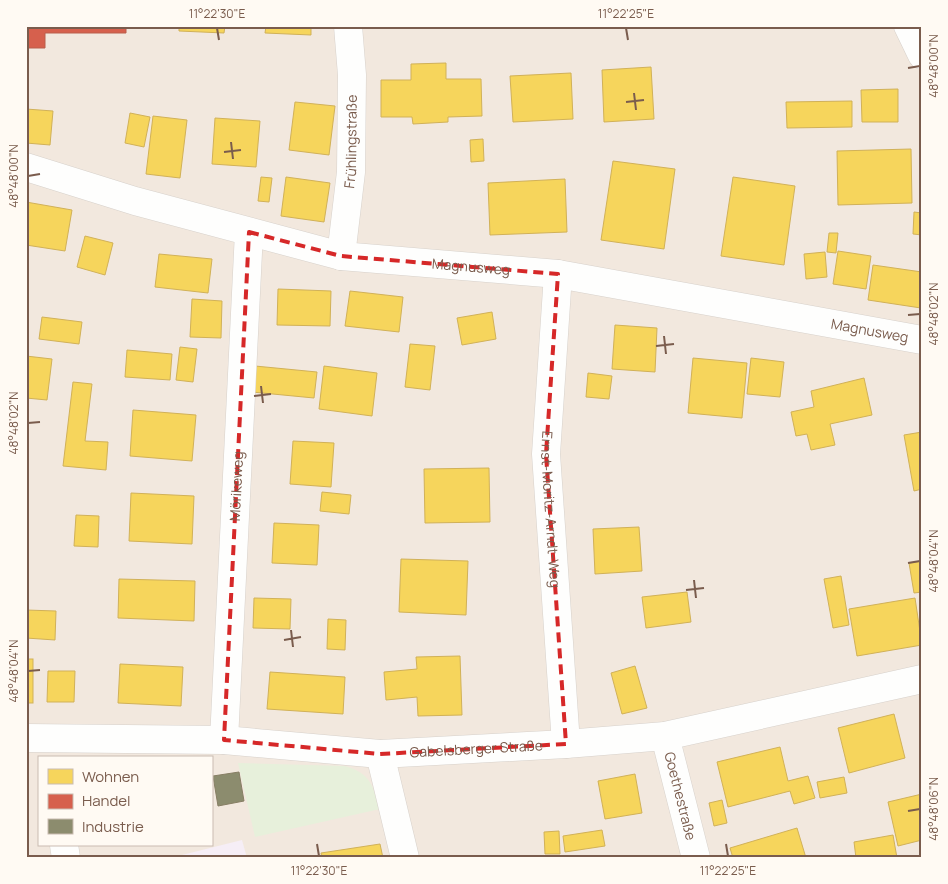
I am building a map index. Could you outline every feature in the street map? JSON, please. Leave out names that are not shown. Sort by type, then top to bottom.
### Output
[{"type":"street","name":"Frühlingstraße","points":[[341,256],[351,172],[352,75],[348,26]]},
{"type":"street","points":[[908,26],[921,53]]},
{"type":"street","name":"Magnusweg","points":[[26,167],[135,201],[341,256],[558,274],[922,340]]},
{"type":"street","name":"Mörikeweg","points":[[224,740],[249,232]]},
{"type":"street","name":"Ernst-Moritz-Arndt-Weg","points":[[558,274],[546,454],[566,744]]},
{"type":"street","name":"Gabelsberger Straße","points":[[37,745],[224,740],[380,754],[566,744],[665,736],[922,679]]},
{"type":"street","name":"Goethestraße","points":[[665,736],[696,858]]},
{"type":"street","points":[[380,754],[405,858]]},
{"type":"highlighted area","points":[[249,232],[341,256],[558,274],[546,454],[566,744],[380,754],[224,740]]},
{"type":"shaded area","points":[[26,26],[922,26],[922,858],[26,858]]},
{"type":"shaded area","points":[[242,840],[247,858],[170,858]]},
{"type":"green space","points":[[238,763],[345,766],[354,769],[369,781],[380,809],[255,837]]},
{"type":"building: Wohnen","points":[[179,26],[225,26],[224,33],[179,31]]},
{"type":"building: Wohnen","points":[[266,26],[311,26],[311,35],[265,33]]},
{"type":"building: Wohnen","points":[[446,63],[446,79],[481,79],[482,116],[448,117],[448,122],[413,124],[412,117],[381,117],[381,80],[411,80],[411,64]]},
{"type":"building: Wohnen","points":[[651,67],[654,119],[604,122],[602,70]]},
{"type":"building: Wohnen","points":[[571,73],[573,119],[513,122],[510,76]]},
{"type":"building: Wohnen","points":[[898,89],[898,122],[862,122],[861,90]]},
{"type":"building: Wohnen","points":[[852,101],[852,127],[787,128],[786,102]]},
{"type":"building: Wohnen","points":[[295,102],[335,106],[329,155],[289,150]]},
{"type":"building: Wohnen","points":[[26,109],[53,111],[50,145],[26,143]]},
{"type":"building: Wohnen","points":[[130,113],[150,117],[144,147],[125,143]]},
{"type":"building: Wohnen","points":[[153,116],[187,120],[180,178],[146,174]]},
{"type":"building: Wohnen","points":[[215,118],[260,121],[256,167],[212,164]]},
{"type":"building: Wohnen","points":[[483,139],[484,161],[471,162],[470,140]]},
{"type":"building: Wohnen","points":[[911,149],[912,203],[838,205],[837,151]]},
{"type":"building: Wohnen","points":[[613,161],[675,169],[664,249],[601,240]]},
{"type":"building: Wohnen","points":[[261,177],[272,178],[269,202],[258,201]]},
{"type":"building: Wohnen","points":[[286,177],[330,183],[324,222],[281,216]]},
{"type":"building: Wohnen","points":[[733,177],[795,186],[784,265],[721,256]]},
{"type":"building: Wohnen","points":[[565,179],[567,232],[490,235],[488,183]]},
{"type":"building: Wohnen","points":[[26,202],[72,210],[65,251],[26,245]]},
{"type":"building: Wohnen","points":[[914,212],[922,213],[922,235],[913,234]]},
{"type":"building: Wohnen","points":[[829,233],[838,233],[836,253],[827,252]]},
{"type":"building: Wohnen","points":[[85,236],[113,243],[105,275],[77,267]]},
{"type":"building: Wohnen","points":[[838,251],[871,256],[866,289],[833,284]]},
{"type":"building: Wohnen","points":[[825,252],[827,277],[806,279],[804,254]]},
{"type":"building: Wohnen","points":[[159,254],[212,259],[208,293],[155,287]]},
{"type":"building: Wohnen","points":[[873,265],[922,272],[921,308],[868,300]]},
{"type":"building: Wohnen","points":[[278,289],[331,291],[330,326],[277,325]]},
{"type":"building: Wohnen","points":[[350,291],[403,297],[399,332],[345,326]]},
{"type":"building: Wohnen","points":[[192,299],[222,301],[221,338],[190,337]]},
{"type":"building: Wohnen","points":[[492,312],[496,339],[462,345],[457,318]]},
{"type":"building: Wohnen","points":[[42,317],[82,322],[79,344],[39,339]]},
{"type":"building: Wohnen","points":[[615,325],[657,328],[655,372],[612,369]]},
{"type":"building: Wohnen","points":[[410,344],[435,346],[430,390],[405,387]]},
{"type":"building: Wohnen","points":[[180,347],[197,349],[193,382],[176,380]]},
{"type":"building: Wohnen","points":[[127,350],[172,354],[170,380],[125,377]]},
{"type":"building: Wohnen","points":[[26,356],[52,359],[47,400],[26,398]]},
{"type":"building: Wohnen","points":[[693,358],[747,363],[742,418],[688,413]]},
{"type":"building: Wohnen","points":[[751,358],[784,362],[780,397],[747,394]]},
{"type":"building: Wohnen","points":[[255,366],[317,372],[314,398],[252,392]]},
{"type":"building: Wohnen","points":[[324,366],[377,373],[372,416],[319,409]]},
{"type":"building: Wohnen","points":[[588,373],[612,376],[609,399],[586,397]]},
{"type":"building: Wohnen","points":[[864,378],[872,415],[830,424],[835,445],[811,450],[807,434],[796,436],[791,412],[814,407],[811,391]]},
{"type":"building: Wohnen","points":[[73,382],[92,384],[85,441],[108,442],[106,470],[63,466]]},
{"type":"building: Wohnen","points":[[133,410],[196,415],[192,461],[130,456]]},
{"type":"building: Wohnen","points":[[922,432],[922,489],[914,491],[904,435]]},
{"type":"building: Wohnen","points":[[293,441],[334,443],[331,487],[290,484]]},
{"type":"building: Wohnen","points":[[489,468],[490,522],[425,523],[424,469]]},
{"type":"building: Wohnen","points":[[322,492],[351,495],[349,514],[320,511]]},
{"type":"building: Wohnen","points":[[131,493],[194,496],[192,544],[129,541]]},
{"type":"building: Wohnen","points":[[76,515],[99,516],[98,547],[74,546]]},
{"type":"building: Wohnen","points":[[274,523],[319,525],[317,565],[272,563]]},
{"type":"building: Wohnen","points":[[639,527],[642,571],[595,574],[593,529]]},
{"type":"building: Wohnen","points":[[401,559],[468,561],[466,615],[399,612]]},
{"type":"building: Wohnen","points":[[922,561],[922,592],[914,593],[909,563]]},
{"type":"building: Wohnen","points":[[841,576],[849,625],[833,628],[824,579]]},
{"type":"building: Wohnen","points":[[119,579],[195,581],[194,621],[118,618]]},
{"type":"building: Wohnen","points":[[687,592],[691,622],[646,628],[642,597]]},
{"type":"building: Wohnen","points":[[254,598],[291,599],[290,629],[253,628]]},
{"type":"building: Wohnen","points":[[915,598],[922,645],[857,656],[849,609]]},
{"type":"building: Wohnen","points":[[26,610],[56,611],[55,640],[26,638]]},
{"type":"building: Wohnen","points":[[328,619],[346,620],[345,650],[327,649]]},
{"type":"building: Wohnen","points":[[460,656],[462,715],[418,716],[417,697],[386,700],[384,672],[417,669],[416,657]]},
{"type":"building: Wohnen","points":[[26,659],[33,659],[33,703],[26,703]]},
{"type":"building: Wohnen","points":[[120,664],[183,667],[181,706],[118,703]]},
{"type":"building: Wohnen","points":[[635,666],[647,708],[622,714],[611,673]]},
{"type":"building: Wohnen","points":[[48,671],[75,671],[74,702],[47,702]]},
{"type":"building: Wohnen","points":[[270,672],[345,677],[343,714],[267,709]]},
{"type":"building: Wohnen","points":[[894,714],[905,758],[849,773],[838,728]]},
{"type":"building: Wohnen","points":[[780,747],[788,781],[808,776],[815,798],[794,804],[790,791],[728,807],[717,762]]},
{"type":"building: Wohnen","points":[[635,774],[642,813],[605,819],[598,781]]},
{"type":"building: Wohnen","points":[[844,777],[847,793],[820,798],[817,782]]},
{"type":"building: Wohnen","points":[[922,794],[922,840],[898,846],[888,802]]},
{"type":"building: Wohnen","points":[[722,800],[727,823],[714,826],[709,803]]},
{"type":"building: Wohnen","points":[[797,828],[806,858],[733,858],[730,848]]},
{"type":"building: Wohnen","points":[[602,830],[605,846],[565,852],[563,836]]},
{"type":"building: Wohnen","points":[[559,831],[560,854],[545,854],[544,832]]},
{"type":"building: Wohnen","points":[[893,835],[897,858],[856,858],[854,842]]},
{"type":"building: Wohnen","points":[[380,844],[383,858],[322,858],[321,853]]},
{"type":"building: Handel","points":[[26,26],[126,26],[126,33],[45,33],[45,48],[26,48]]},
{"type":"building: Industrie","points":[[239,772],[244,801],[218,806],[213,776]]}]
